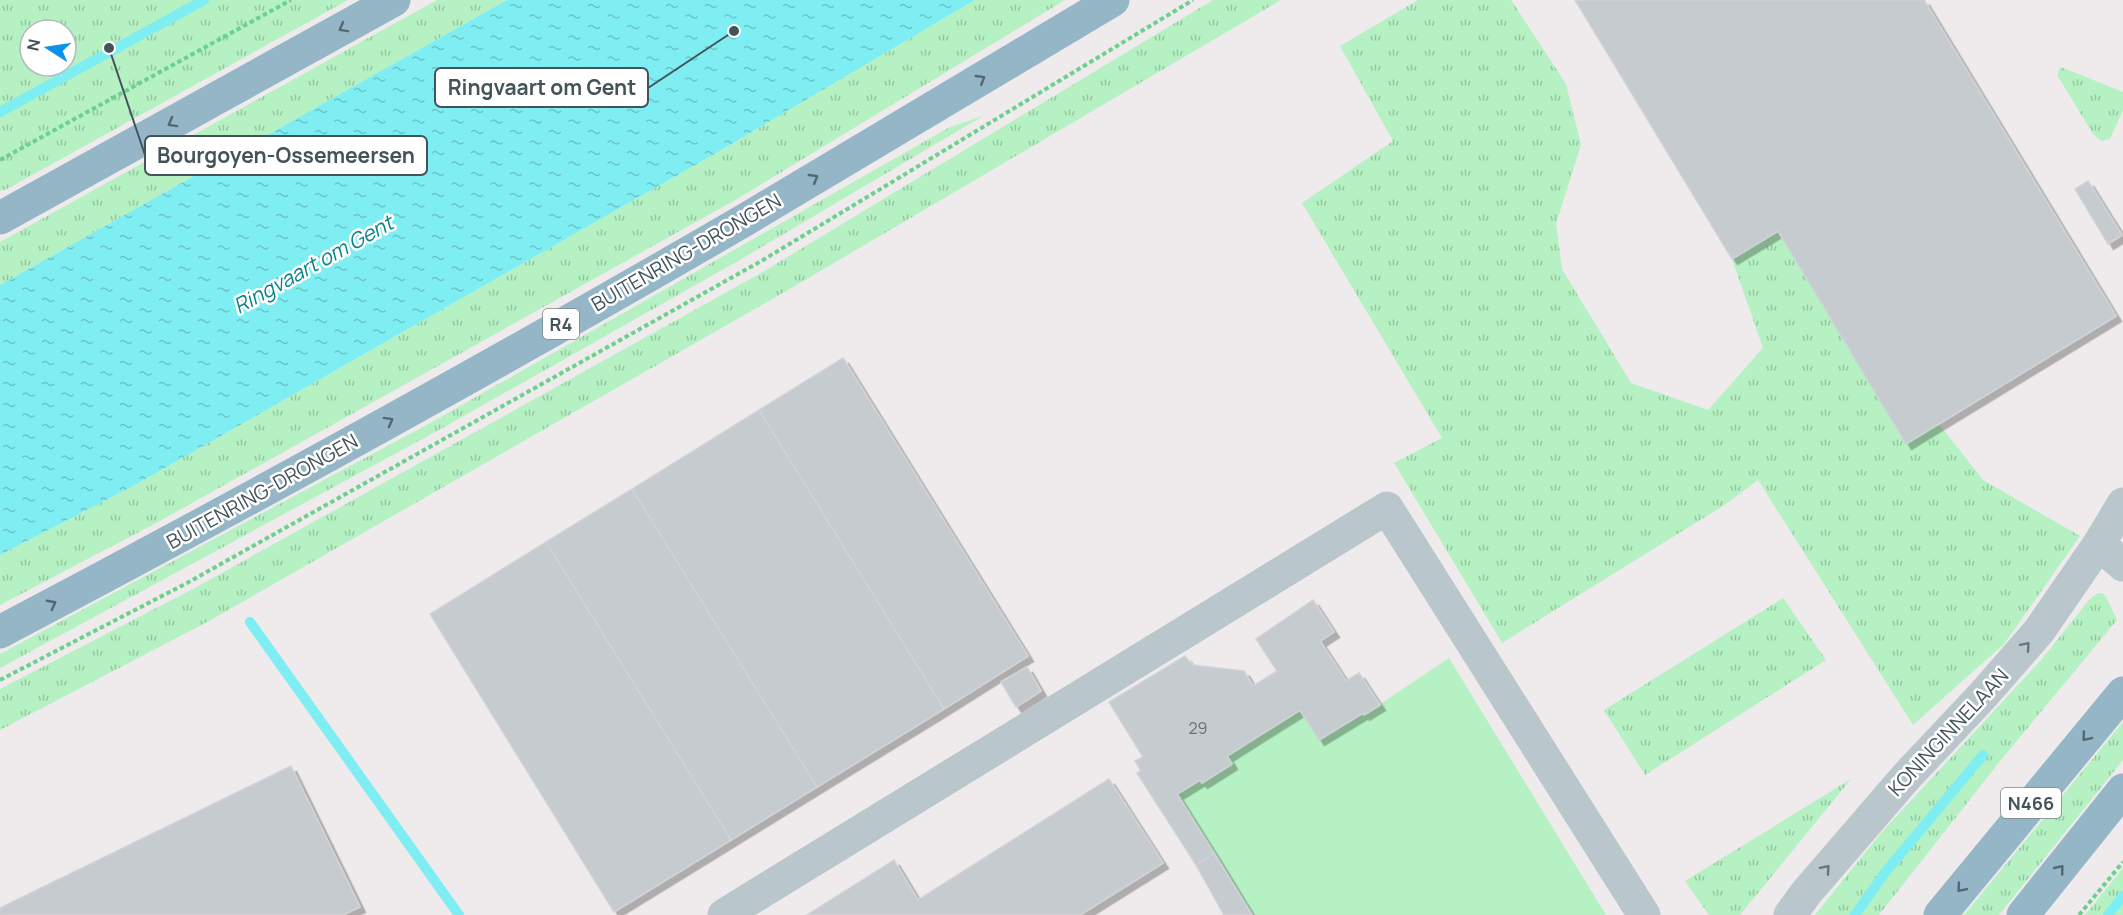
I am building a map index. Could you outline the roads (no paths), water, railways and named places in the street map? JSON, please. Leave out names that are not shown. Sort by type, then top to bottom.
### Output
[{"type":"highway","points":[[0,218],[394,0]]},
{"type":"highway","name":"BUITENRING-DRONGEN","points":[[0,632],[155,550],[513,352],[743,221],[1113,0]]},
{"type":"highway","name":"N466","points":[[1940,915],[2123,693]]},
{"type":"highway","points":[[2023,915],[2122,792]]},
{"type":"street","name":"KONINGINNELAAN","points":[[1790,915],[1806,892],[1906,777],[2039,632],[2099,544],[2123,504]]},
{"type":"street","points":[[724,915],[1387,508],[1644,915]]},
{"type":"street","points":[[2099,544],[2123,565]]},
{"type":"water","points":[[507,0],[975,0],[711,156],[135,485],[0,555],[0,285]]},
{"type":"waterway","points":[[0,112],[204,0]]},
{"type":"waterway","points":[[250,622],[459,915]]},
{"type":"waterway","points":[[1855,915],[1887,870],[1983,755]]},
{"type":"waterway","points":[[2108,915],[2123,896]]},
{"type":"place","name":"Ringvaart om Gent","points":[[734,31]]},
{"type":"place","name":"Bourgoyen-Ossemeersen","points":[[109,48]]}]
